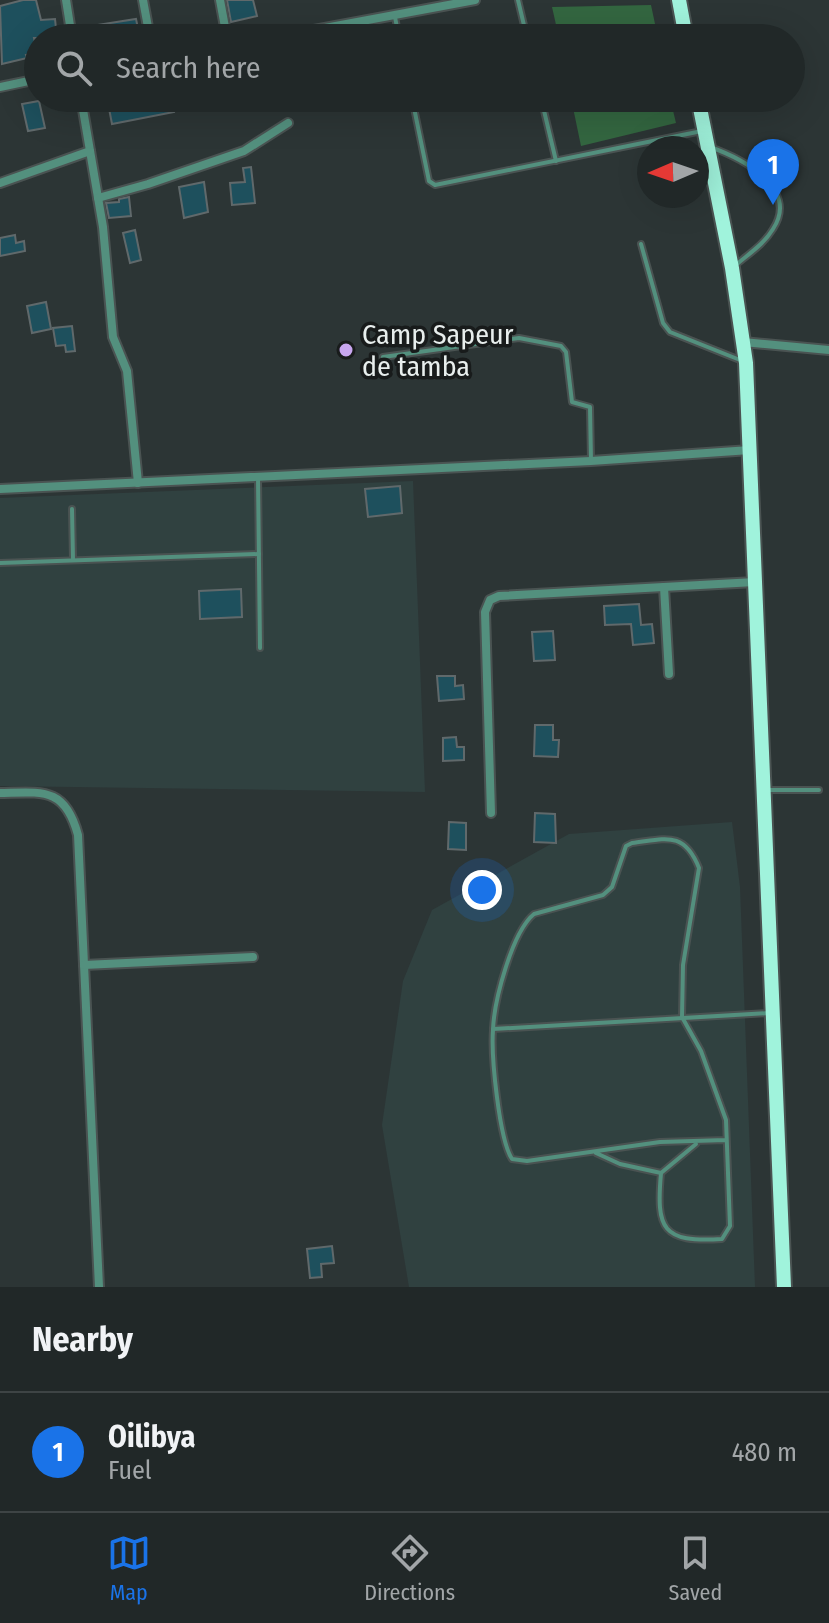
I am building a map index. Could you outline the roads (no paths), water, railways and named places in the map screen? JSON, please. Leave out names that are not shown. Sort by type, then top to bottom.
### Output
[{"type":"highway","points":[[679,0],[683,24]]},
{"type":"highway","points":[[701,112],[706,136]]},
{"type":"highway","points":[[709,151],[732,268],[746,363],[784,1287]]},
{"type":"street","points":[[66,0],[70,24]]},
{"type":"street","points":[[143,0],[147,24]]},
{"type":"street","points":[[220,0],[224,24]]},
{"type":"street","points":[[349,24],[475,0]]},
{"type":"street","points":[[0,87],[24,82]]},
{"type":"street","points":[[83,112],[98,198],[113,337],[127,371],[138,483]]},
{"type":"street","points":[[98,198],[244,151],[288,123]]},
{"type":"street","points":[[0,183],[90,151]]},
{"type":"street","points":[[743,342],[829,350]]},
{"type":"street","points":[[0,489],[591,461],[751,450]]},
{"type":"street","points":[[491,813],[485,612],[490,600],[499,596],[756,582]]},
{"type":"street","points":[[664,587],[669,674]]},
{"type":"street","points":[[0,793],[38,792],[54,795],[65,804],[74,819],[78,835],[99,1287]]},
{"type":"street","points":[[84,965],[253,957]]},
{"type":"lane","points":[[518,0],[524,24]]},
{"type":"lane","points":[[394,16],[396,24]]},
{"type":"lane","points":[[415,112],[431,185],[705,130]]},
{"type":"lane","points":[[544,112],[556,161]]},
{"type":"lane","points":[[709,146],[745,162],[763,175],[780,205],[775,228],[732,268]]},
{"type":"lane","points":[[641,244],[663,323],[670,332],[746,363]]},
{"type":"lane","points":[[383,357],[519,338],[561,346],[566,352],[572,402],[590,407],[591,461]]},
{"type":"lane","points":[[258,477],[260,648]]},
{"type":"lane","points":[[72,509],[73,560]]},
{"type":"lane","points":[[0,563],[259,554]]},
{"type":"lane","points":[[763,790],[819,790]]},
{"type":"lane","points":[[698,1142],[661,1173],[660,1221],[672,1233],[683,1237],[722,1239],[730,1226],[726,1140],[724,1111],[701,1051],[682,1017],[683,965],[699,868],[684,846],[672,838],[632,843],[626,846],[612,887],[603,895],[534,914],[525,921],[509,955],[493,1029],[499,1103],[507,1151],[512,1159],[527,1161],[660,1142],[726,1140]]},
{"type":"lane","points":[[493,1029],[771,1013]]},
{"type":"lane","points":[[596,1153],[620,1164],[661,1173]]},
{"type":"place","name":"Oilibya","points":[[773,205]]},
{"type":"place","name":"Camp Sapeur de tamba","points":[[346,350]]}]
